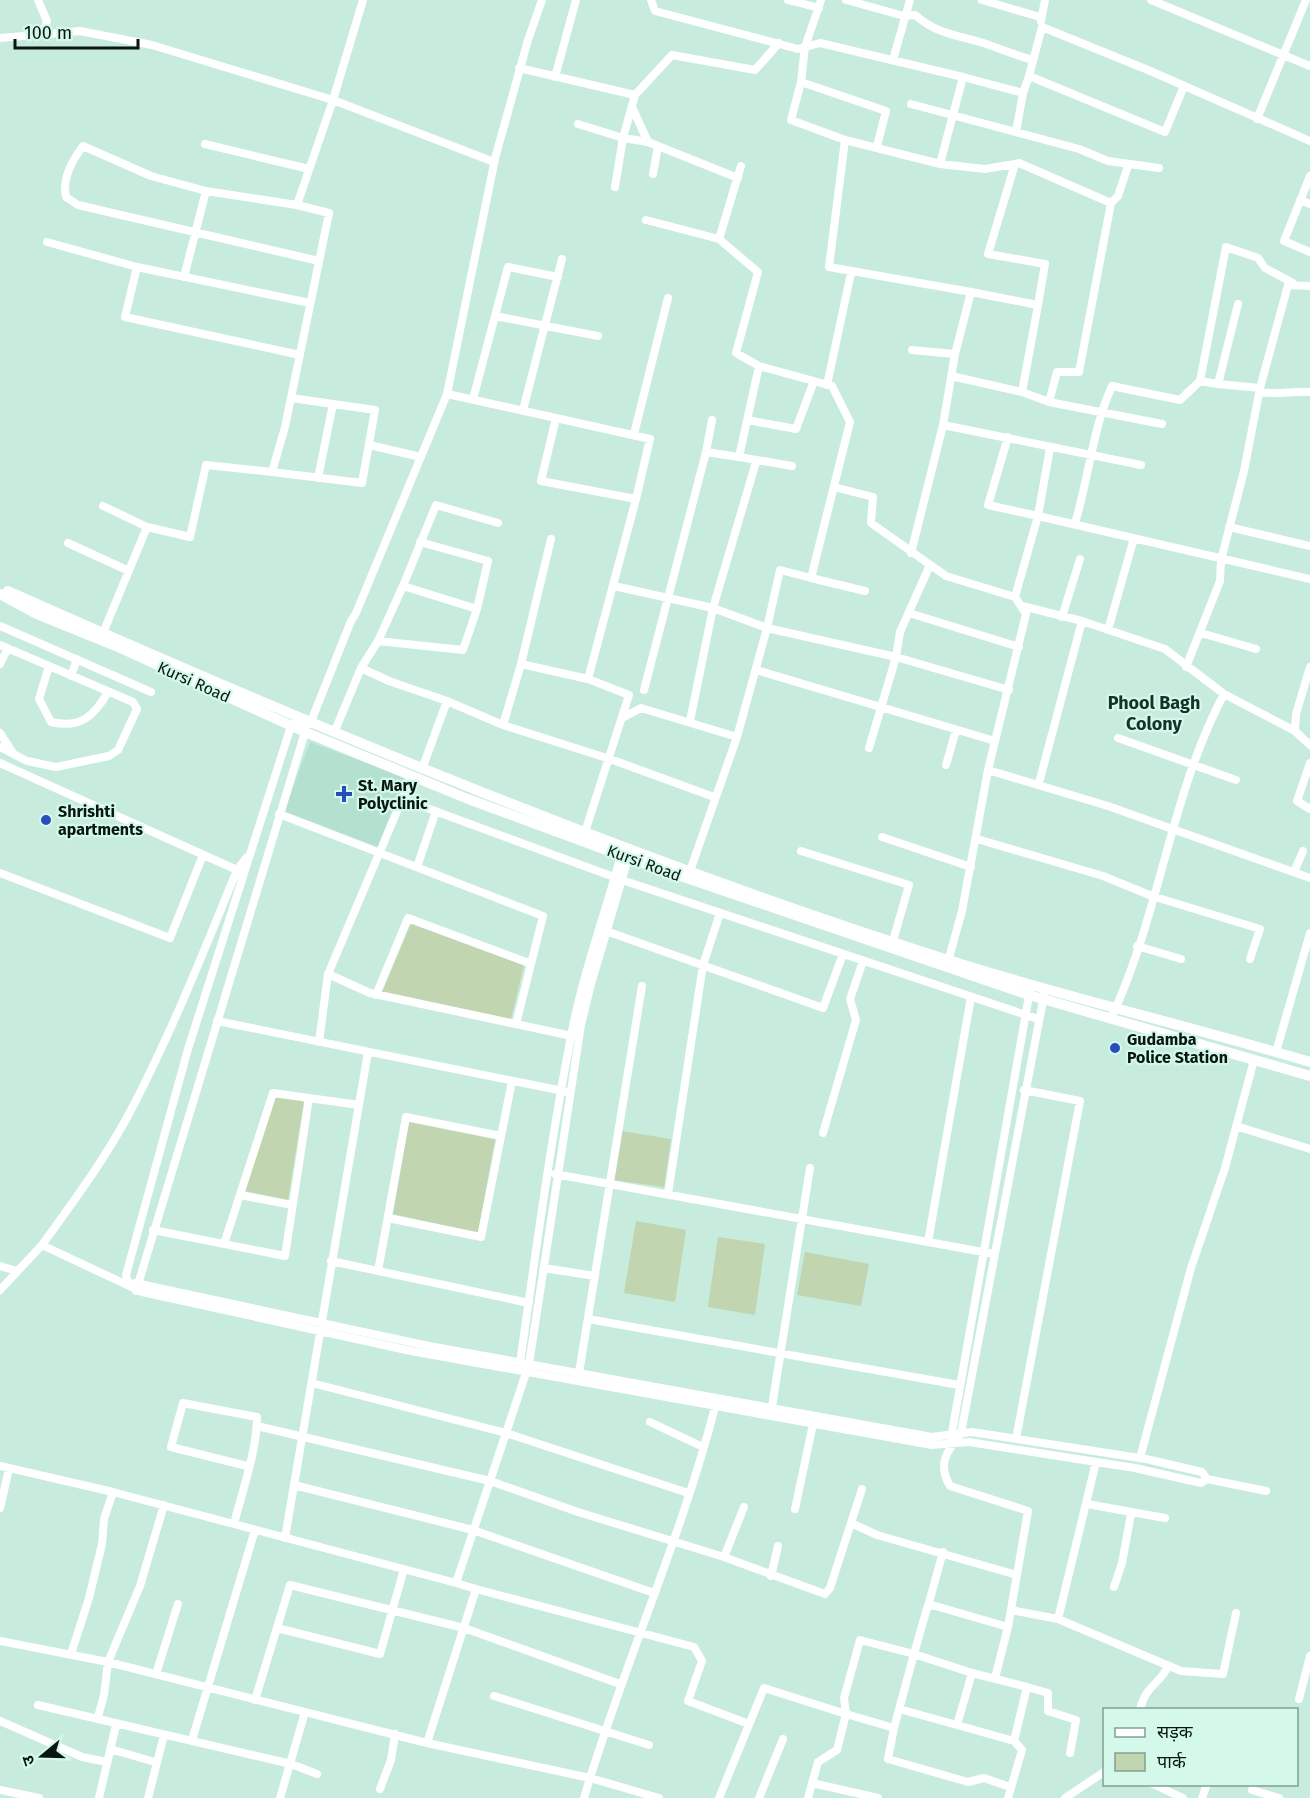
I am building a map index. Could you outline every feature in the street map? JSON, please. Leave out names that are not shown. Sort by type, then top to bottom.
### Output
[{"type":"main road","name":"Kursi Road","points":[[0,587],[412,776],[947,964],[1310,1076]]},
{"type":"main road","name":"Kursi Road","points":[[0,594],[37,614],[96,633]]},
{"type":"main road","name":"Kursi Road","points":[[302,725],[334,733],[585,832],[626,852],[690,871],[892,941],[947,964]]},
{"type":"main road","name":"Kursi Road","points":[[1113,1014],[1310,1062]]},
{"type":"street","points":[[38,0],[47,21],[43,33]]},
{"type":"street","points":[[297,205],[363,0]]},
{"type":"street","points":[[134,1286],[126,1275],[188,1049],[250,853],[302,725],[356,613],[447,394],[495,157],[519,68],[542,0]]},
{"type":"street","points":[[555,77],[576,0]]},
{"type":"street","points":[[651,0],[655,11],[798,50],[820,43],[1023,93]]},
{"type":"street","points":[[788,0],[820,4],[806,47],[801,82],[791,120],[845,140],[940,164],[985,169],[1019,163],[1059,178],[1111,203]]},
{"type":"street","points":[[846,0],[904,16],[915,15],[927,26],[953,37],[990,45],[1033,60]]},
{"type":"street","points":[[893,60],[910,0]]},
{"type":"street","points":[[982,0],[1040,17]]},
{"type":"street","points":[[1016,132],[1023,93],[1042,27],[1040,17],[1045,0]]},
{"type":"street","points":[[1151,0],[1310,66]]},
{"type":"street","points":[[1257,119],[1306,0]]},
{"type":"street","points":[[1042,27],[1310,141]]},
{"type":"street","points":[[0,38],[80,31],[152,45],[333,99],[494,162],[495,157]]},
{"type":"street","points":[[615,187],[623,138],[635,95],[672,55],[755,70],[779,43]]},
{"type":"street","points":[[519,68],[635,95]]},
{"type":"street","points":[[1029,76],[1165,132],[1184,86]]},
{"type":"street","points":[[940,164],[963,77]]},
{"type":"street","points":[[801,82],[886,111],[877,147]]},
{"type":"street","points":[[911,104],[1016,132],[1128,166],[1160,168]]},
{"type":"street","points":[[632,107],[648,142]]},
{"type":"street","points":[[578,124],[623,138],[648,142],[738,178]]},
{"type":"street","points":[[845,140],[829,267],[851,273],[1038,305]]},
{"type":"street","points":[[205,144],[309,169]]},
{"type":"street","points":[[272,472],[291,398],[329,213],[297,205],[206,191],[151,176],[83,146],[71,162],[64,188],[66,197],[78,205],[319,261]]},
{"type":"street","points":[[653,174],[658,146]]},
{"type":"street","points":[[1015,164],[988,254],[1045,264],[1022,392]]},
{"type":"street","points":[[719,239],[741,166]]},
{"type":"street","points":[[1049,402],[1057,372],[1079,372],[1111,203],[1118,196],[1128,166]]},
{"type":"street","points":[[1310,177],[1284,241],[1310,252]]},
{"type":"street","points":[[184,277],[206,191]]},
{"type":"street","points":[[1300,200],[1310,204]]},
{"type":"street","points":[[646,220],[719,239],[758,272],[736,353],[759,366],[832,386],[850,422],[811,578]]},
{"type":"street","points":[[47,242],[137,267],[310,303]]},
{"type":"street","points":[[1075,523],[1086,487],[1100,412],[1112,386],[1180,400],[1200,381],[1226,246],[1258,258],[1265,268],[1293,283],[1310,286]]},
{"type":"street","points":[[523,410],[562,260]]},
{"type":"street","points":[[137,267],[125,317],[300,355]]},
{"type":"street","points":[[473,399],[508,267],[558,277]]},
{"type":"street","points":[[827,385],[851,273]]},
{"type":"street","points":[[1186,667],[1221,581],[1221,560],[1259,390],[1288,285],[1293,283]]},
{"type":"street","points":[[911,553],[943,425],[955,354],[971,292]]},
{"type":"street","points":[[634,434],[669,298]]},
{"type":"street","points":[[1218,384],[1238,304]]},
{"type":"street","points":[[495,316],[598,336]]},
{"type":"street","points":[[912,350],[955,354]]},
{"type":"street","points":[[739,457],[759,366]]},
{"type":"street","points":[[951,376],[1022,392],[1049,402],[1162,424]]},
{"type":"street","points":[[747,420],[796,429],[814,381]]},
{"type":"street","points":[[1200,381],[1259,390],[1274,395],[1279,392],[1310,392]]},
{"type":"street","points":[[447,394],[650,439],[588,679]]},
{"type":"street","points":[[103,506],[147,527],[190,537],[206,465],[362,483],[375,410],[291,398]]},
{"type":"street","points":[[318,478],[333,404]]},
{"type":"street","points":[[556,417],[541,481],[636,500]]},
{"type":"street","points":[[644,690],[712,420]]},
{"type":"street","points":[[943,425],[1141,465]]},
{"type":"street","points":[[1008,437],[988,505],[1075,523],[1221,560],[1310,579]]},
{"type":"street","points":[[369,445],[421,457]]},
{"type":"street","points":[[1015,597],[1038,516],[1050,448]]},
{"type":"street","points":[[705,452],[792,466]]},
{"type":"street","points":[[690,721],[713,608],[756,462]]},
{"type":"street","points":[[834,487],[873,497],[871,523],[946,576],[1015,597],[1026,614],[988,770],[972,867],[947,964]]},
{"type":"street","points":[[334,733],[361,668],[378,641],[403,586],[436,505],[498,523]]},
{"type":"street","points":[[96,633],[129,571],[147,527]]},
{"type":"street","points":[[1229,527],[1310,546]]},
{"type":"street","points":[[1108,630],[1134,538]]},
{"type":"street","points":[[503,725],[521,664],[551,539]]},
{"type":"street","points":[[378,641],[463,650],[477,609],[488,561],[420,542]]},
{"type":"street","points":[[68,543],[129,571]]},
{"type":"street","points":[[1062,617],[1080,559]]},
{"type":"street","points":[[869,748],[896,657],[900,632],[930,565]]},
{"type":"street","points":[[690,871],[737,736],[767,628],[780,570],[865,591]]},
{"type":"street","points":[[614,585],[713,608],[767,628],[896,657],[1009,690]]},
{"type":"street","points":[[403,586],[477,609]]},
{"type":"street","points":[[1022,606],[1082,621],[1165,649],[1224,694],[1295,731],[1310,746]]},
{"type":"street","points":[[909,613],[1019,647]]},
{"type":"street","points":[[1039,783],[1082,621]]},
{"type":"street","points":[[0,626],[151,692]]},
{"type":"street","points":[[1201,633],[1256,649]]},
{"type":"street","points":[[0,664],[4,646],[133,702],[137,709],[128,732],[114,754],[56,767],[27,761],[0,747]]},
{"type":"street","points":[[71,676],[77,659]]},
{"type":"street","points":[[521,664],[588,679],[629,695],[585,832]]},
{"type":"street","points":[[49,666],[39,699],[51,722],[67,726],[95,714],[108,692]]},
{"type":"street","points":[[1295,731],[1306,697],[1310,667]]},
{"type":"street","points":[[361,668],[503,725],[610,759],[714,797]]},
{"type":"street","points":[[756,670],[995,741]]},
{"type":"street","points":[[1113,1014],[1137,946],[1204,731],[1224,694]]},
{"type":"street","points":[[422,769],[447,701]]},
{"type":"street","points":[[622,718],[641,708],[737,736]]},
{"type":"street","points":[[134,1286],[279,814],[302,725]]},
{"type":"street","points":[[946,765],[956,730]]},
{"type":"street","points":[[0,733],[15,755]]},
{"type":"street","points":[[1118,738],[1193,767],[1236,780]]},
{"type":"street","points":[[1310,762],[1297,801],[1310,809]]},
{"type":"street","points":[[0,763],[237,870]]},
{"type":"street","points":[[988,770],[1039,783],[1310,878]]},
{"type":"street","points":[[319,1042],[328,974],[405,800],[412,776]]},
{"type":"street","points":[[405,800],[618,879],[1038,1019]]},
{"type":"street","points":[[417,867],[436,811]]},
{"type":"street","points":[[279,814],[543,916],[529,963],[516,1024]]},
{"type":"street","points":[[882,837],[972,867]]},
{"type":"street","points":[[977,839],[1103,876],[1152,896],[1260,928],[1250,959]]},
{"type":"street","points":[[801,851],[909,885],[892,941]]},
{"type":"street","points":[[567,1092],[572,1036],[586,971],[626,852]]},
{"type":"street","points":[[1294,872],[1303,852]]},
{"type":"street","points":[[0,1290],[42,1245],[87,1182],[130,1112],[174,1019],[237,870],[250,853]]},
{"type":"street","points":[[0,873],[170,938],[203,855]]},
{"type":"street","points":[[525,1366],[529,1303],[567,1092],[581,1025],[618,879]]},
{"type":"street","points":[[668,1194],[703,965],[720,913]]},
{"type":"street","points":[[376,995],[408,918],[529,963]]},
{"type":"street","points":[[606,931],[823,1008],[843,954]]},
{"type":"street","points":[[1276,1052],[1310,933]]},
{"type":"street","points":[[1137,946],[1181,959]]},
{"type":"street","points":[[823,1133],[856,1020],[850,999],[863,961]]},
{"type":"street","points":[[328,974],[376,995],[572,1036]]},
{"type":"street","points":[[579,1373],[642,986]]},
{"type":"street","points":[[995,1678],[1008,1627],[1028,1511],[950,1486],[943,1470],[943,1458],[951,1439],[958,1385],[1030,990]]},
{"type":"street","points":[[961,1433],[1024,1090],[1044,994]]},
{"type":"street","points":[[928,1242],[971,997]]},
{"type":"street","points":[[216,1021],[567,1092]]},
{"type":"street","points":[[285,1538],[368,1052]]},
{"type":"street","points":[[1140,1458],[1192,1265],[1236,1126],[1254,1060]]},
{"type":"street","points":[[388,1218],[481,1237],[512,1081]]},
{"type":"street","points":[[1016,1439],[1080,1101],[1024,1090]]},
{"type":"street","points":[[224,1244],[273,1093],[358,1105]]},
{"type":"street","points":[[153,1230],[285,1256],[309,1098]]},
{"type":"street","points":[[378,1271],[406,1117],[501,1136]]},
{"type":"street","points":[[1236,1126],[1310,1149]]},
{"type":"street","points":[[771,1412],[810,1168]]},
{"type":"street","points":[[554,1174],[994,1254]]},
{"type":"street","points":[[456,1583],[506,1433],[525,1366],[544,1268],[554,1174]]},
{"type":"street","points":[[240,1195],[292,1205]]},
{"type":"street","points":[[42,1245],[134,1286],[320,1327],[716,1403],[1096,1462],[1201,1483],[1208,1479]]},
{"type":"street","points":[[331,1262],[529,1303]]},
{"type":"street","points":[[0,1266],[17,1271]]},
{"type":"street","points":[[544,1268],[595,1276]]},
{"type":"street","points":[[588,1319],[958,1385]]},
{"type":"street","points":[[525,1366],[579,1373],[716,1403]]},
{"type":"street","points":[[312,1383],[506,1433],[688,1493]]},
{"type":"street","points":[[234,1524],[256,1426],[256,1417],[183,1403],[171,1447],[247,1466]]},
{"type":"street","points":[[584,1798],[620,1684],[673,1541],[716,1403]]},
{"type":"street","points":[[771,1412],[813,1424],[932,1445],[961,1433],[1140,1458],[1202,1472],[1208,1479],[1266,1491]]},
{"type":"street","points":[[650,1422],[703,1447]]},
{"type":"street","points":[[795,1509],[813,1424]]},
{"type":"street","points":[[256,1426],[490,1480],[724,1557],[825,1594],[830,1588],[862,1490]]},
{"type":"street","points":[[1058,1619],[1096,1462]]},
{"type":"street","points":[[0,1508],[4,1467],[164,1505],[456,1583],[638,1635],[694,1647],[702,1661],[688,1701],[749,1724]]},
{"type":"street","points":[[294,1485],[473,1530],[654,1593]]},
{"type":"street","points":[[71,1654],[89,1598],[102,1544],[104,1519],[113,1492]]},
{"type":"street","points":[[1087,1504],[1131,1514],[1165,1518]]},
{"type":"street","points":[[98,1717],[105,1695],[108,1662],[140,1586],[164,1505]]},
{"type":"street","points":[[724,1557],[744,1507]]},
{"type":"street","points":[[1114,1587],[1131,1514]]},
{"type":"street","points":[[851,1523],[877,1535],[1017,1575]]},
{"type":"street","points":[[192,1740],[206,1687],[255,1530]]},
{"type":"street","points":[[771,1576],[778,1546]]},
{"type":"street","points":[[943,1552],[899,1709],[888,1759],[968,1782],[984,1778],[1010,1786]]},
{"type":"street","points":[[277,1628],[380,1654],[404,1569]]},
{"type":"street","points":[[255,1700],[290,1585],[393,1609],[464,1629],[620,1684]]},
{"type":"street","points":[[427,1743],[476,1589]]},
{"type":"street","points":[[156,1674],[178,1604]]},
{"type":"street","points":[[928,1606],[1008,1627]]},
{"type":"street","points":[[1011,1610],[1058,1619],[1181,1671],[1223,1674],[1236,1613]]},
{"type":"street","points":[[808,1798],[818,1762],[837,1750],[846,1714],[844,1698],[860,1640],[1048,1693],[1048,1711],[1076,1720],[1070,1753]]},
{"type":"street","points":[[0,1641],[108,1662],[427,1743],[590,1778],[659,1798]]},
{"type":"street","points":[[1299,1699],[1310,1656]]},
{"type":"street","points":[[1141,1708],[1149,1687],[1164,1675],[1168,1666]]},
{"type":"street","points":[[957,1725],[972,1673]]},
{"type":"street","points":[[1014,1741],[1027,1687]]},
{"type":"street","points":[[719,1798],[764,1688],[894,1728]]},
{"type":"street","points":[[494,1696],[649,1745]]},
{"type":"street","points":[[38,1705],[98,1717],[116,1725],[137,1726],[165,1735],[291,1764],[317,1774]]},
{"type":"street","points":[[899,1709],[1014,1741],[1022,1750],[1008,1798]]},
{"type":"street","points":[[279,1798],[291,1764],[304,1712]]},
{"type":"street","points":[[0,1721],[82,1756],[107,1761]]},
{"type":"street","points":[[99,1798],[116,1725]]},
{"type":"street","points":[[380,1789],[390,1760],[395,1734]]},
{"type":"street","points":[[148,1798],[155,1762],[165,1735]]},
{"type":"street","points":[[759,1798],[783,1739]]},
{"type":"street","points":[[110,1749],[155,1762]]},
{"type":"street","points":[[1065,1798],[1103,1773]]},
{"type":"street","points":[[812,1783],[878,1798]]},
{"type":"street","points":[[1155,1786],[1183,1798]]},
{"type":"street","points":[[0,1790],[39,1798]]},
{"type":"street","points":[[1251,1791],[1279,1798]]},
{"type":"shaded area","name":"St. Mary Polyclinic","points":[[310,742],[404,777],[378,847],[284,811]]},
{"type":"green space","points":[[411,924],[524,965],[511,1019],[382,992]]},
{"type":"green space","points":[[275,1097],[304,1100],[288,1200],[245,1191]]},
{"type":"green space","points":[[409,1122],[495,1139],[478,1233],[393,1214]]},
{"type":"green space","points":[[622,1131],[671,1139],[664,1187],[614,1180]]},
{"type":"green space","points":[[636,1221],[686,1230],[675,1302],[624,1293]]},
{"type":"green space","points":[[718,1237],[765,1244],[755,1315],[708,1307]]},
{"type":"green space","points":[[805,1252],[869,1264],[861,1306],[797,1295]]},
{"type":"place","name":"St. Mary Polyclinic","points":[[344,794]]},
{"type":"place","name":"Shrishti apartments","points":[[46,820]]},
{"type":"place","name":"Gudamba Police Station","points":[[1115,1048]]},
{"type":"district","name":"Phool Bagh Colony","points":[[1154,713]]}]
